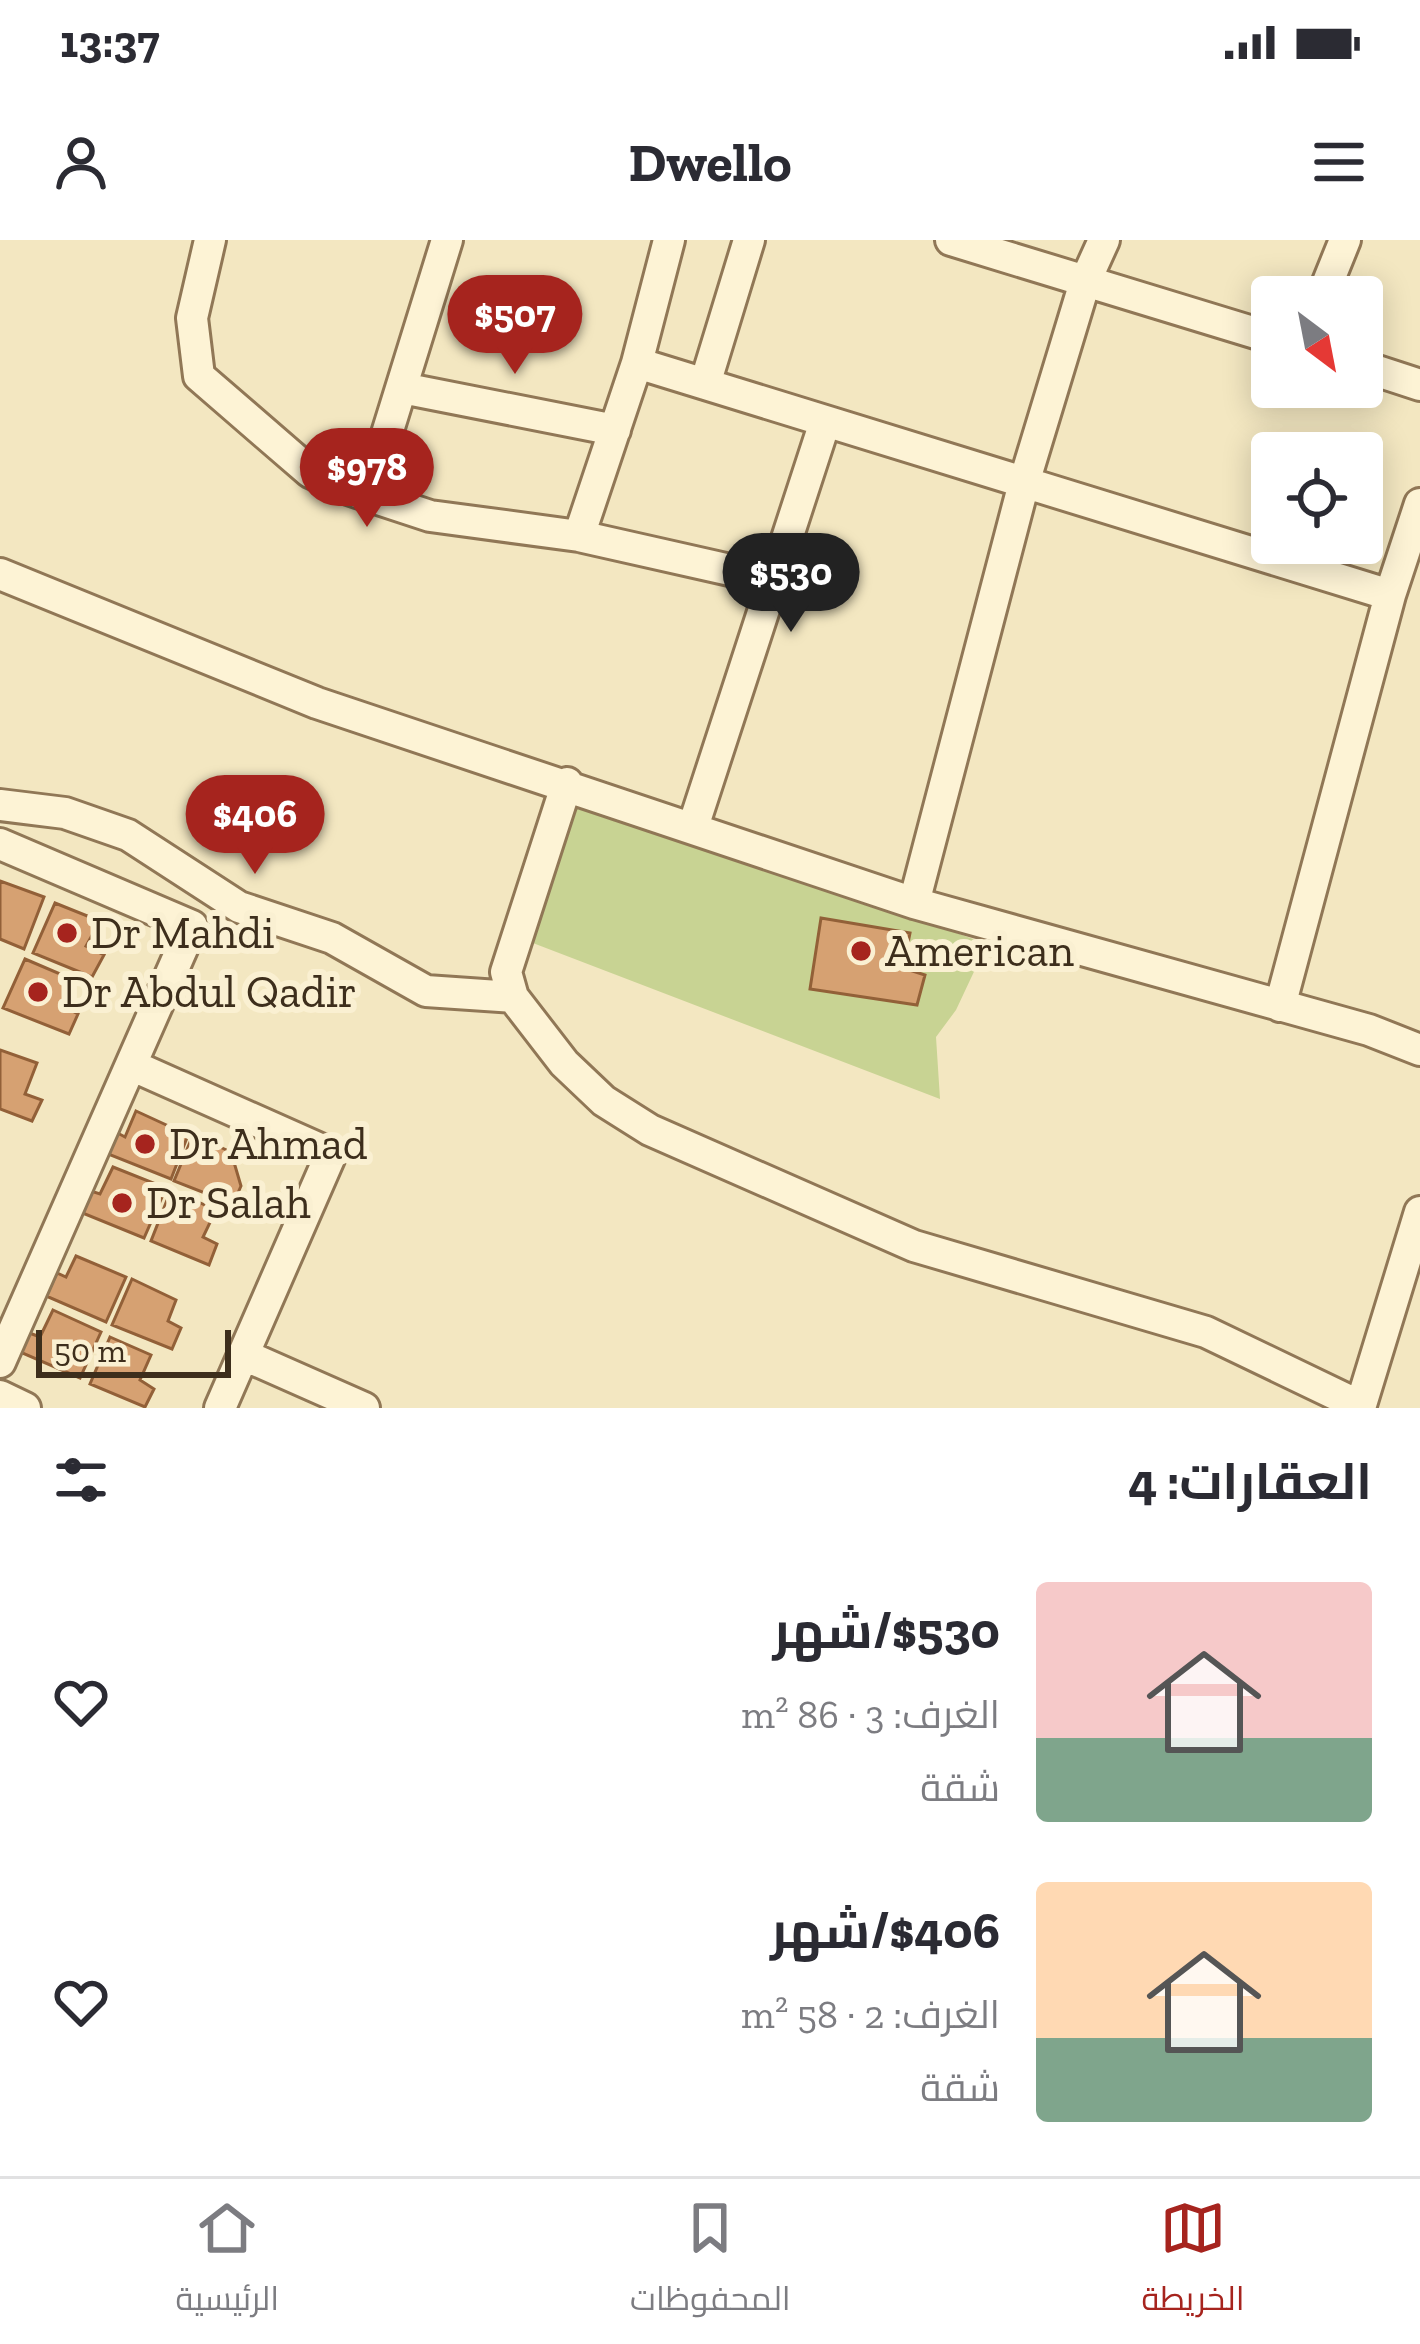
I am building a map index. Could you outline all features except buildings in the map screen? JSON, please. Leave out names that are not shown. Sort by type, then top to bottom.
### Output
[{"type":"street","points":[[210,240],[192,318],[199,376],[310,472],[430,516],[579,536],[774,580]]},
{"type":"street","points":[[368,495],[447,240]]},
{"type":"street","points":[[579,536],[638,363],[669,240]]},
{"type":"street","points":[[705,384],[749,240]]},
{"type":"street","points":[[951,240],[1251,332]]},
{"type":"street","points":[[914,903],[1024,483],[1085,281],[1104,240]]},
{"type":"street","points":[[1330,276],[1345,240]]},
{"type":"street","points":[[638,363],[1390,596]]},
{"type":"street","points":[[1383,373],[1420,385]]},
{"type":"street","points":[[403,388],[615,430]]},
{"type":"street","points":[[694,827],[826,422]]},
{"type":"street","points":[[1280,1006],[1390,596],[1420,504]]},
{"type":"street","points":[[0,574],[317,703],[914,903],[1420,1050]]},
{"type":"street","points":[[567,783],[508,958],[513,997],[583,1083],[650,1130],[914,1246],[1206,1332],[1360,1407],[1420,1212]]},
{"type":"street","points":[[0,805],[65,813],[128,835],[239,907],[332,938],[426,991],[513,997]]},
{"type":"street","points":[[0,844],[192,926],[0,1362]]},
{"type":"street","points":[[131,1065],[332,1154],[220,1408]]},
{"type":"street","points":[[244,1355],[364,1408]]},
{"type":"street","points":[[0,1396],[25,1408]]},
{"type":"green space","points":[[552,787],[987,944],[956,1010],[936,1037],[940,1099],[512,935]]},
{"type":"place","name":"Dr Mahdi","points":[[67,933]]},
{"type":"place","name":"American","points":[[861,951]]},
{"type":"place","name":"Dr Abdul Qadir","points":[[38,992]]},
{"type":"place","name":"Dr Ahmad","points":[[145,1144]]},
{"type":"place","name":"Dr Salah","points":[[122,1203]]}]
